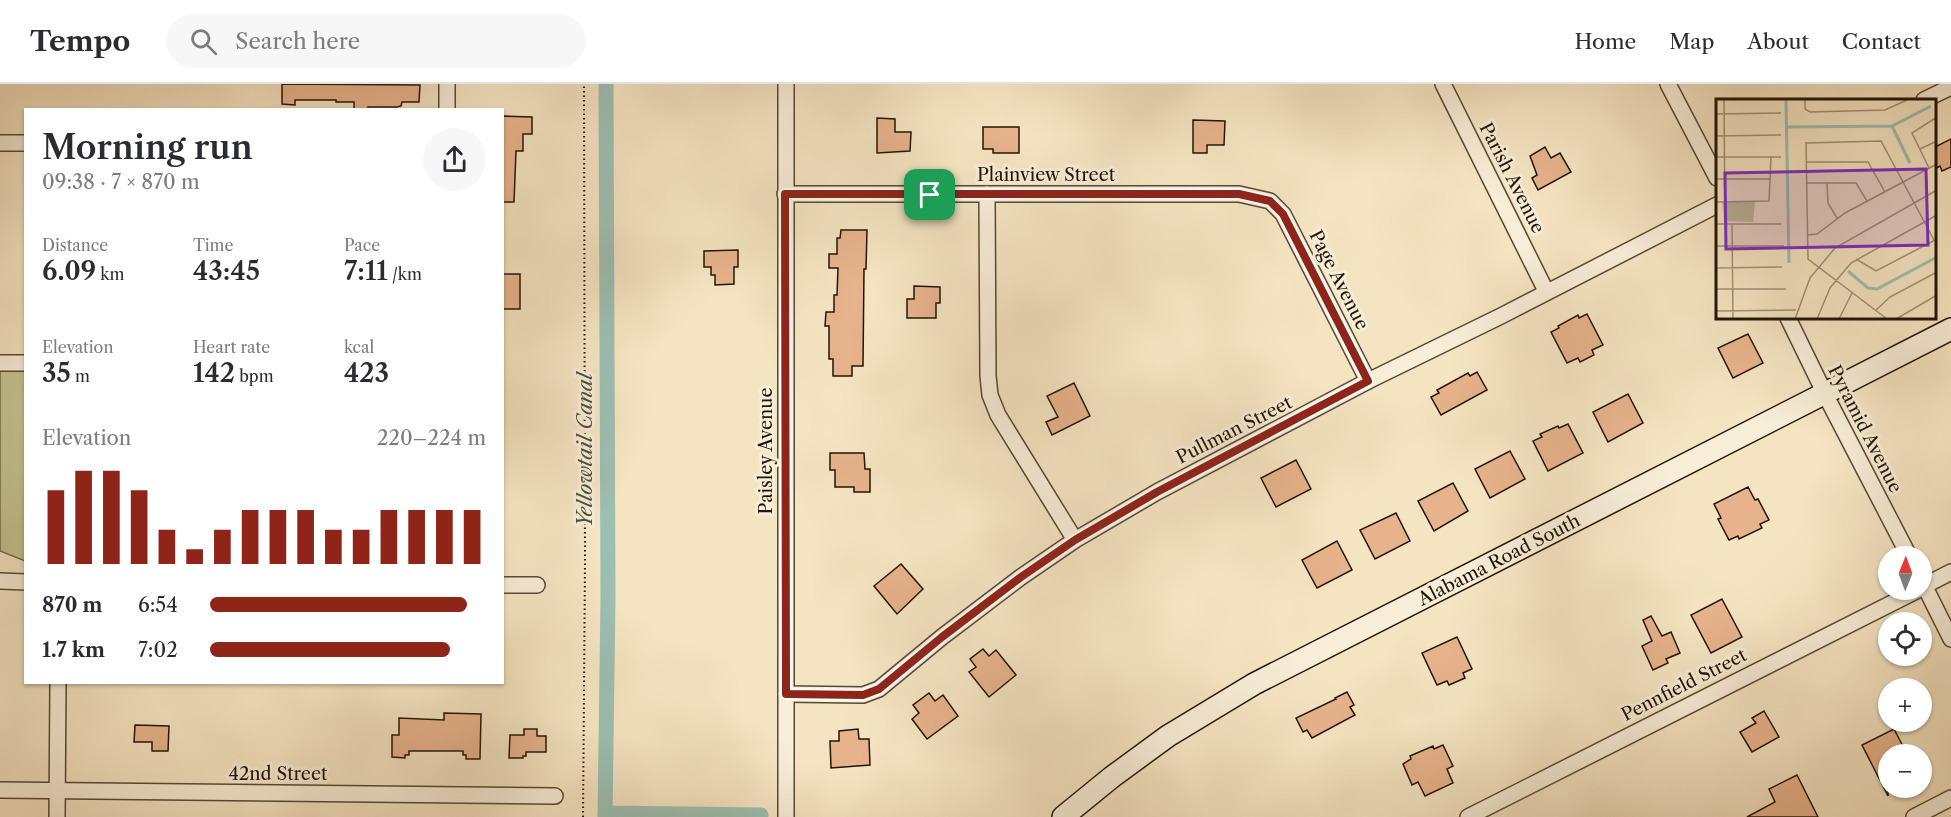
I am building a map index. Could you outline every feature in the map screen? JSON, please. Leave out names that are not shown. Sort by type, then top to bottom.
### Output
[{"type":"street","points":[[447,84],[447,108]]},
{"type":"street","name":"Paisley Avenue","points":[[786,84],[786,817]]},
{"type":"street","name":"Parish Avenue","points":[[1443,84],[1546,291]]},
{"type":"street","points":[[1668,84],[1716,176]]},
{"type":"street","points":[[1926,99],[1951,87]]},
{"type":"street","points":[[0,143],[24,143]]},
{"type":"street","name":"Plainview Street","points":[[785,194],[1239,194],[1270,201]]},
{"type":"street","points":[[987,194],[990,395],[998,415],[1075,540]]},
{"type":"street","name":"Page Avenue","points":[[1270,201],[1283,214],[1368,381]]},
{"type":"street","name":"Pullman Street","points":[[786,694],[863,695],[879,689],[942,637],[1021,577],[1075,540],[1157,492],[1368,381],[1501,316],[1716,206]]},
{"type":"street","name":"Pyramid Avenue","points":[[1789,320],[1904,546]]},
{"type":"street","name":"Alabama Road South","points":[[1063,817],[1168,736],[1254,684],[1951,329]]},
{"type":"street","points":[[0,363],[24,363]]},
{"type":"street","name":"Pennfield Street","points":[[1932,581],[1951,572]]},
{"type":"street","points":[[0,581],[24,582]]},
{"type":"street","points":[[504,585],[537,585]]},
{"type":"street","name":"Pennfield Street","points":[[1468,817],[1894,600]]},
{"type":"street","points":[[1929,600],[1951,639]]},
{"type":"street","points":[[57,817],[58,684]]},
{"type":"street","name":"42nd Street","points":[[0,790],[555,796]]},
{"type":"street","points":[[1914,817],[1951,798]]},
{"type":"path","points":[[583,817],[584,84]]},
{"type":"green space","points":[[0,367],[24,368],[24,561],[0,551]]},
{"type":"building","points":[[282,84],[420,85],[419,102],[402,102],[401,106],[397,107],[354,108],[354,102],[336,102],[336,100],[295,100],[295,105],[282,104]]},
{"type":"building","points":[[504,116],[532,117],[532,134],[523,134],[523,151],[516,151],[514,202],[504,202]]},
{"type":"building","points":[[877,118],[895,119],[895,132],[911,132],[910,151],[877,153]]},
{"type":"building","points":[[1193,120],[1225,121],[1224,145],[1207,145],[1207,153],[1193,153]]},
{"type":"building","points":[[983,127],[1019,127],[1019,153],[993,153],[993,149],[983,149]]},
{"type":"building","points":[[1951,139],[1951,167],[1942,171],[1940,166],[1936,168],[1936,146]]},
{"type":"building","points":[[1545,147],[1551,158],[1560,153],[1571,172],[1538,190],[1532,178],[1537,175],[1530,156]]},
{"type":"building","points":[[841,230],[867,230],[866,269],[864,269],[863,366],[852,366],[852,376],[833,376],[833,359],[829,359],[829,326],[825,326],[826,312],[834,312],[834,295],[837,295],[838,268],[829,268],[829,254],[837,254],[837,238],[840,238]]},
{"type":"building","points":[[738,250],[738,267],[734,267],[734,284],[715,285],[715,275],[711,275],[711,267],[704,267],[704,251]]},
{"type":"building","points":[[504,274],[520,274],[520,309],[504,309]]},
{"type":"building","points":[[914,286],[940,287],[940,303],[936,303],[936,318],[907,318],[907,299],[914,299]]},
{"type":"building","points":[[1587,314],[1603,345],[1592,350],[1594,355],[1580,362],[1578,358],[1567,363],[1551,332],[1578,315],[1579,318]]},
{"type":"building","points":[[1748,334],[1763,363],[1733,378],[1718,348]]},
{"type":"building","points":[[1477,372],[1487,390],[1441,415],[1431,397],[1439,393],[1437,390],[1468,373],[1470,376]]},
{"type":"building","points":[[1074,383],[1090,416],[1052,435],[1046,422],[1058,417],[1047,396]]},
{"type":"building","points":[[1628,394],[1643,423],[1608,442],[1593,412]]},
{"type":"building","points":[[1568,424],[1583,453],[1548,471],[1533,441],[1542,437],[1540,434]]},
{"type":"building","points":[[1510,451],[1525,479],[1490,498],[1475,469]]},
{"type":"building","points":[[830,453],[864,453],[865,469],[870,469],[870,492],[854,492],[854,487],[835,487],[835,470],[830,470]]},
{"type":"building","points":[[1296,460],[1311,489],[1276,507],[1261,478]]},
{"type":"building","points":[[1453,483],[1468,511],[1434,531],[1418,501]]},
{"type":"building","points":[[1748,487],[1755,500],[1758,499],[1769,520],[1760,524],[1762,528],[1739,539],[1738,536],[1729,540],[1718,519],[1721,518],[1714,504]]},
{"type":"building","points":[[1396,513],[1410,541],[1375,559],[1360,530]]},
{"type":"building","points":[[1337,541],[1352,570],[1317,588],[1302,560]]},
{"type":"building","points":[[901,564],[923,589],[897,614],[874,586]]},
{"type":"building","points":[[1722,599],[1742,637],[1711,653],[1691,615]]},
{"type":"building","points":[[1651,616],[1662,636],[1671,632],[1680,653],[1666,659],[1668,663],[1653,670],[1642,646],[1652,641],[1643,620]]},
{"type":"building","points":[[1457,637],[1472,669],[1463,673],[1465,678],[1449,685],[1447,681],[1437,685],[1422,653]]},
{"type":"building","points":[[983,649],[989,656],[996,650],[1016,675],[989,697],[969,672],[976,667],[970,659]]},
{"type":"building","points":[[1347,692],[1354,705],[1350,707],[1355,715],[1312,738],[1307,730],[1303,732],[1296,718]]},
{"type":"building","points":[[929,693],[935,701],[943,695],[958,716],[927,739],[912,719],[919,713],[913,705]]},
{"type":"building","points":[[1764,711],[1779,737],[1752,752],[1740,732],[1756,723],[1752,718]]},
{"type":"building","points":[[444,713],[481,714],[480,759],[466,759],[463,751],[409,751],[409,755],[405,755],[405,758],[392,757],[392,735],[399,735],[399,718],[444,720]]},
{"type":"building","points":[[135,725],[169,726],[168,751],[152,751],[152,742],[134,742]]},
{"type":"building","points":[[524,729],[537,729],[537,736],[546,736],[546,752],[526,752],[523,758],[509,758],[510,735],[524,735]]},
{"type":"building","points":[[858,729],[859,739],[869,739],[870,765],[831,768],[830,741],[839,741],[839,731]]},
{"type":"building","points":[[1888,732],[1896,732],[1902,744],[1878,744],[1878,776],[1862,745]]},
{"type":"building","points":[[1443,745],[1453,766],[1447,769],[1453,783],[1425,796],[1418,782],[1412,785],[1403,764],[1411,759],[1410,756],[1433,746],[1434,749]]},
{"type":"building","points":[[1797,775],[1818,817],[1747,817],[1775,802],[1769,789]]},
{"type":"waterway","name":"Yellowtail Canal","points":[[605,817],[608,598],[606,84]]},
{"type":"waterway","points":[[605,813],[761,815]]},
{"type":"route","points":[[785,194],[930,195],[1239,194],[1270,201],[1283,214],[1368,381],[1157,492],[1075,540],[1021,577],[942,637],[879,689],[863,695],[845,696],[786,694],[785,194]]}]
